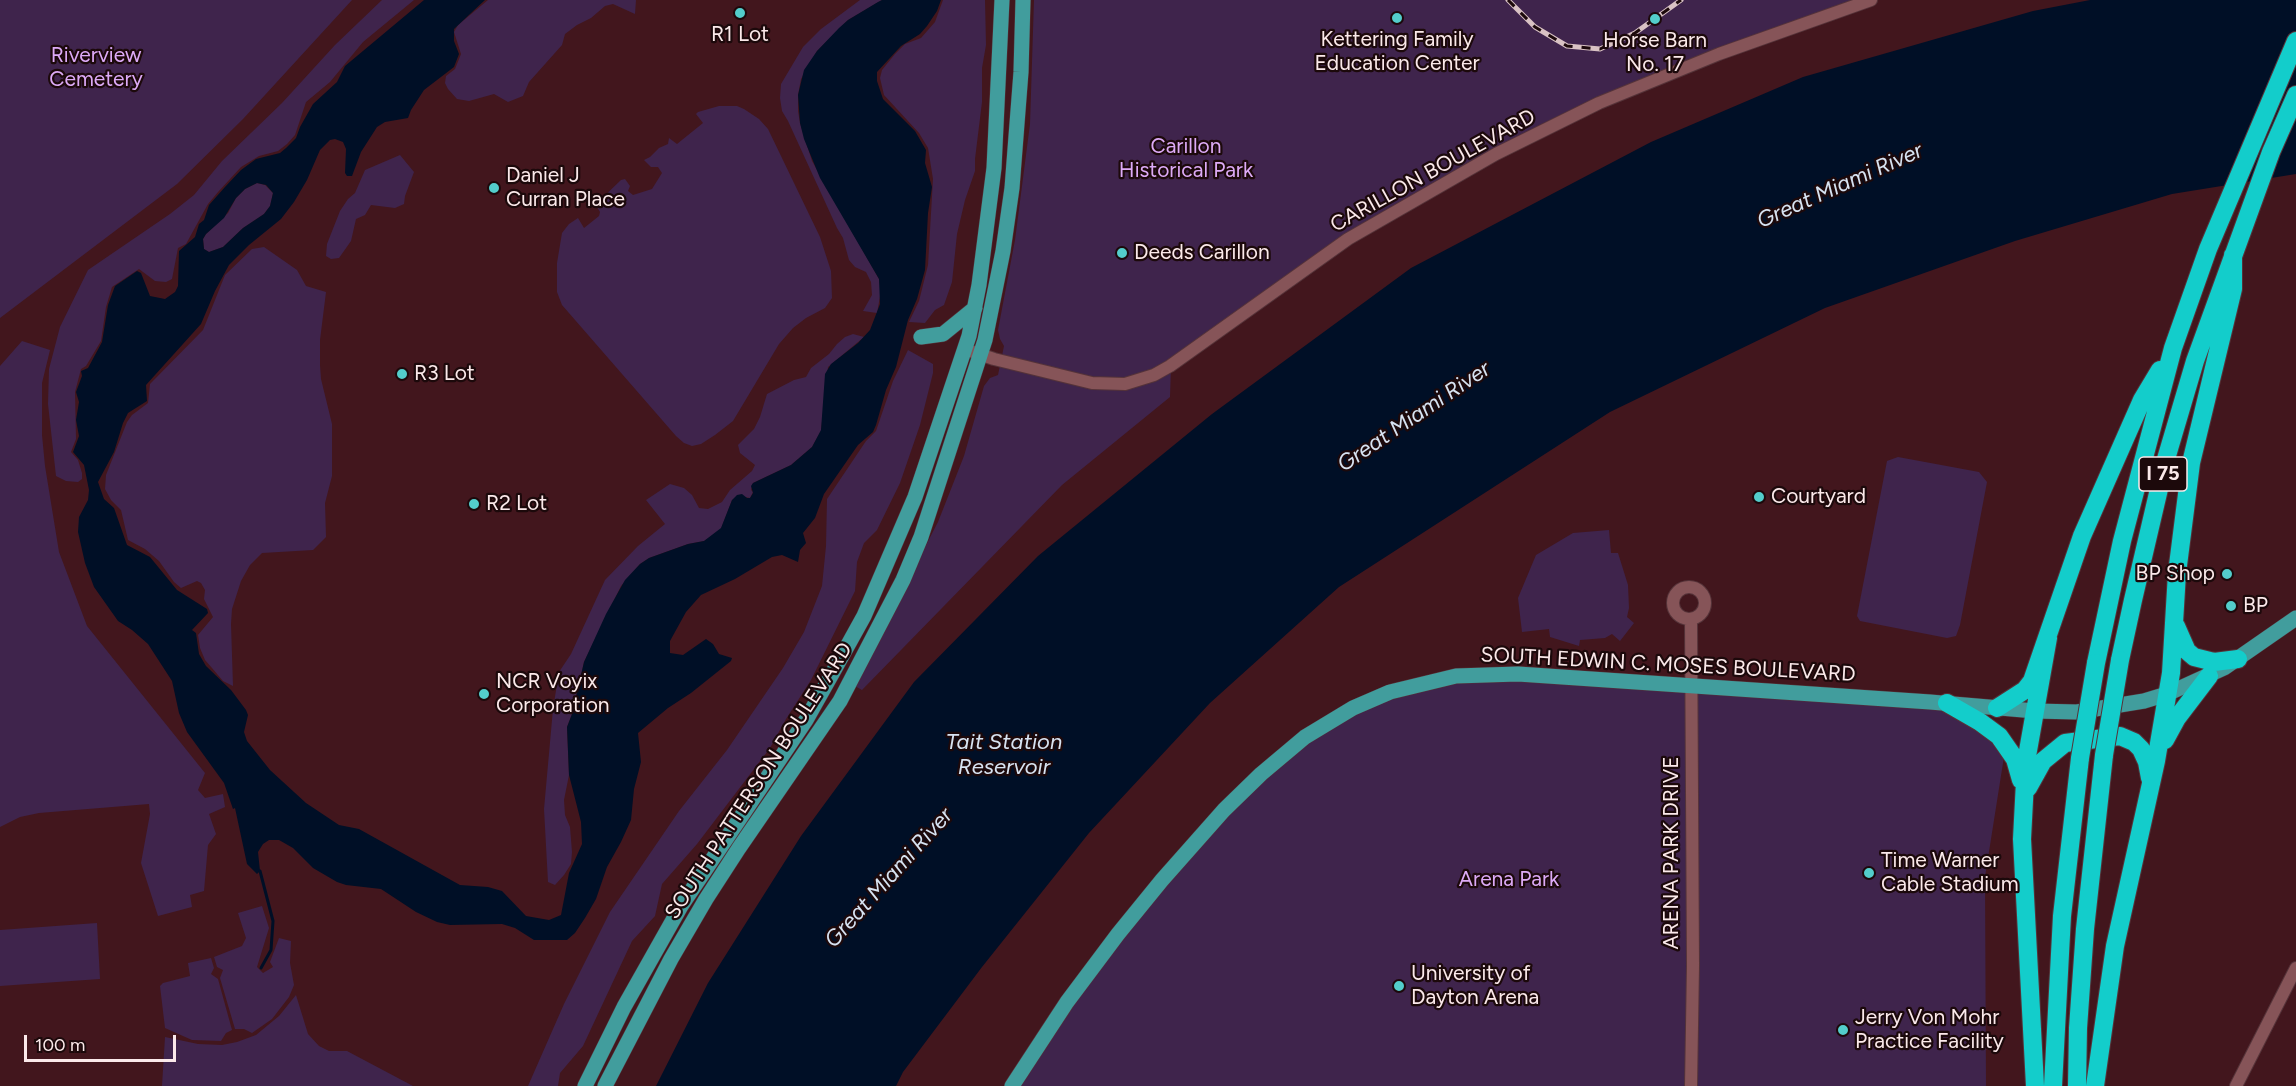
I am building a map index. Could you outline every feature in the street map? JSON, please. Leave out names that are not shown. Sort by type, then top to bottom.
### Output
[{"type":"highway","name":"I 75","points":[[2053,1086],[2060,937],[2080,758],[2096,663],[2122,542],[2173,348],[2236,177],[2296,41]]},
{"type":"highway","name":"I 75","points":[[2077,1086],[2078,1028],[2085,929],[2104,755],[2133,600],[2166,459],[2195,361],[2226,291],[2233,255],[2271,152],[2296,94]]},
{"type":"highway","points":[[2095,1086],[2115,946],[2156,761],[2171,673],[2174,621],[2191,463],[2226,291]]},
{"type":"highway","points":[[1996,708],[2025,690],[2032,681],[2065,582],[2099,496],[2142,400],[2173,348]]},
{"type":"highway","points":[[2174,621],[2187,651],[2193,657],[2214,662],[2238,659]]},
{"type":"highway","points":[[2035,1086],[2022,864],[2026,762],[2048,638]]},
{"type":"highway","points":[[2156,761],[2176,718],[2209,676]]},
{"type":"highway","points":[[1947,703],[1980,722],[2006,744],[2020,772],[2024,798]]},
{"type":"highway","points":[[2024,798],[2035,772],[2048,755],[2059,747],[2071,742],[2120,736],[2134,742],[2141,749],[2147,762],[2151,784]]},
{"type":"main road","name":"SOUTH PATTERSON BOULEVARD","points":[[585,1086],[624,1008],[681,906],[806,720],[864,616],[915,497],[965,349],[975,308],[994,168],[1002,0]]},
{"type":"main road","name":"SOUTH PATTERSON BOULEVARD","points":[[604,1086],[706,899],[834,710],[903,580],[921,537],[985,340],[1004,251],[1012,188],[1021,72],[1023,0]]},
{"type":"main road","points":[[921,337],[943,334],[975,308]]},
{"type":"main road","name":"SOUTH EDWIN C. MOSES BOULEVARD","points":[[1012,1086],[1067,1002],[1162,880],[1224,810],[1261,774],[1321,726],[1353,708],[1390,692],[1456,676],[1518,674],[2035,711],[2077,712],[2167,694],[2209,676],[2238,659],[2296,618]]},
{"type":"street","name":"CARILLON BOULEVARD","points":[[965,349],[1092,383],[1125,384],[1154,375],[1170,366],[1348,239],[1496,154],[1599,103],[1719,54],[1871,0]]},
{"type":"street","name":"ARENA PARK DRIVE","points":[[1691,619],[1693,686],[1691,1086]]},
{"type":"street","points":[[2236,1086],[2296,968]]},
{"type":"green space","name":"Riverview Cemetery","points":[[0,0],[352,0],[243,119],[177,184],[0,318]]},
{"type":"green space","points":[[382,0],[414,0],[363,42],[330,82],[306,102],[295,135],[287,144],[278,151],[259,156],[241,167],[218,192],[208,204],[186,244],[178,248],[172,279],[166,282],[155,281],[139,269],[112,287],[106,307],[101,341],[86,366],[81,369],[75,392],[76,439],[71,452],[78,460],[82,479],[78,482],[66,481],[56,476],[48,404],[49,369],[60,327],[88,270],[194,195],[222,161]]},
{"type":"green space","points":[[488,0],[636,0],[635,14],[613,4],[605,6],[591,18],[565,34],[562,45],[529,82],[523,96],[508,102],[494,94],[469,101],[457,99],[445,83],[446,76],[455,69],[461,54],[454,32],[458,25]]},
{"type":"green space","points":[[860,0],[882,0],[848,20],[817,51],[801,79],[798,111],[812,161],[879,279],[881,291],[877,313],[863,311],[872,295],[871,282],[866,272],[855,267],[849,260],[843,238],[782,111],[780,98],[781,84],[803,47],[821,29]]},
{"type":"green space","points":[[943,0],[985,0],[986,45],[982,68],[982,102],[975,171],[957,234],[952,282],[944,305],[935,310],[925,323],[909,322],[919,301],[928,265],[933,179],[928,148],[919,133],[884,95],[880,78],[882,70],[895,54],[905,44],[921,38],[935,22]]},
{"type":"green space","name":"Carillon Historical Park","points":[[1034,0],[1871,0],[1599,103],[1396,210],[1171,366],[1170,397],[1062,485],[862,690],[853,685],[938,522],[964,456],[984,386],[990,378],[998,375],[1004,346],[998,330],[1015,240],[1030,124]]},
{"type":"green space","points":[[719,106],[737,106],[744,109],[759,119],[768,129],[820,237],[831,271],[832,298],[825,308],[793,328],[779,344],[733,421],[701,444],[692,446],[676,436],[562,305],[557,292],[557,263],[562,233],[569,224],[578,218],[584,228],[599,216],[597,203],[621,180],[625,179],[630,186],[628,191],[633,195],[652,189],[662,173],[658,167],[651,167],[644,160],[668,144],[669,138],[677,144],[703,123],[696,114],[698,112]]},
{"type":"green space","points":[[400,155],[414,172],[404,204],[395,208],[371,205],[365,215],[356,219],[351,241],[339,258],[331,259],[326,256],[327,244],[340,211],[355,193],[365,170]]},
{"type":"green space","points":[[257,183],[265,185],[273,193],[270,206],[264,214],[243,228],[223,247],[209,252],[204,249],[203,239],[206,234],[228,213],[236,198],[245,189]]},
{"type":"green space","points":[[264,247],[297,270],[306,286],[326,292],[320,340],[320,365],[321,379],[332,424],[332,476],[325,503],[326,537],[313,550],[262,553],[250,565],[241,581],[232,609],[233,686],[223,681],[205,660],[200,648],[198,635],[213,617],[204,599],[205,590],[201,583],[197,581],[181,588],[159,561],[145,549],[128,540],[121,510],[111,500],[105,489],[106,475],[127,422],[132,415],[148,403],[150,384],[203,330],[225,275],[252,249]]},
{"type":"green space","points":[[853,334],[864,337],[828,367],[821,431],[812,447],[791,465],[753,483],[750,498],[732,500],[721,529],[713,535],[704,541],[688,544],[649,558],[640,564],[621,586],[584,662],[567,727],[569,775],[564,800],[565,815],[570,827],[571,864],[555,885],[548,882],[544,809],[553,709],[559,672],[571,654],[605,580],[638,546],[665,524],[646,500],[670,484],[684,488],[692,495],[699,508],[708,509],[722,502],[730,490],[752,471],[755,465],[740,453],[738,445],[754,429],[767,394],[794,380],[806,377],[811,368],[829,354],[837,344]]},
{"type":"green space","points":[[22,341],[50,350],[42,383],[42,435],[45,466],[59,552],[87,626],[205,773],[198,790],[205,798],[223,794],[225,807],[209,814],[216,834],[208,845],[204,891],[190,895],[192,907],[158,916],[141,863],[150,814],[149,804],[39,813],[20,817],[0,827],[0,366]]},
{"type":"green space","points":[[908,350],[933,364],[933,373],[920,425],[900,483],[877,530],[864,543],[857,562],[855,591],[811,680],[770,748],[697,844],[662,884],[655,916],[632,941],[583,1046],[560,1073],[558,1086],[528,1086],[564,1004],[610,912],[679,811],[727,750],[783,668],[804,632],[822,586],[827,499],[866,441],[876,431],[893,381]]},
{"type":"green space","points":[[1898,457],[1979,472],[1987,482],[1956,636],[1947,638],[1860,621],[1857,616],[1887,461]]},
{"type":"green space","points":[[1609,530],[1611,553],[1618,553],[1628,585],[1627,617],[1634,623],[1620,641],[1612,634],[1605,638],[1580,640],[1579,646],[1550,637],[1549,629],[1522,632],[1518,598],[1536,555],[1573,533]]},
{"type":"green space","name":"Arena Park","points":[[1456,676],[1930,702],[2006,744],[1985,877],[1986,1086],[1012,1086],[1046,1031],[1224,810],[1353,708]]},
{"type":"green space","points":[[262,906],[269,928],[257,967],[263,973],[273,967],[270,962],[279,938],[291,941],[290,963],[294,985],[289,997],[272,1019],[252,1033],[244,1029],[235,1029],[220,978],[223,970],[217,967],[214,957],[242,946],[246,938],[238,913]]},
{"type":"green space","points":[[97,923],[100,979],[0,986],[0,930]]},
{"type":"green space","points":[[211,958],[214,968],[211,974],[218,979],[232,1030],[226,1033],[221,1041],[192,1040],[165,1028],[160,986],[163,983],[190,976],[188,963]]},
{"type":"green space","points":[[296,995],[308,1034],[319,1046],[329,1051],[347,1051],[413,1086],[162,1086],[165,1037],[198,1044],[222,1045],[237,1042],[256,1035],[279,1016]]},
{"type":"water","points":[[424,0],[485,0],[454,29],[454,41],[459,54],[454,67],[424,90],[408,118],[385,122],[377,127],[361,152],[352,176],[347,176],[345,173],[346,149],[343,142],[330,140],[320,150],[294,202],[281,219],[229,265],[201,324],[146,385],[147,401],[128,413],[114,452],[98,482],[104,499],[114,508],[127,545],[150,557],[177,590],[207,609],[208,613],[192,630],[196,633],[199,654],[206,666],[231,690],[246,710],[248,715],[244,732],[247,741],[270,770],[306,803],[339,825],[359,829],[460,885],[488,887],[502,891],[526,916],[549,920],[561,915],[569,873],[582,844],[581,822],[569,775],[567,727],[584,662],[606,614],[625,580],[640,564],[649,558],[688,544],[704,541],[721,528],[732,500],[737,495],[742,494],[750,498],[753,493],[751,486],[753,483],[791,465],[812,447],[821,430],[825,374],[831,364],[858,343],[870,330],[880,304],[879,279],[820,178],[804,139],[800,123],[798,95],[804,70],[817,51],[839,28],[878,2],[882,0],[941,0],[937,11],[920,34],[901,46],[877,72],[877,81],[883,99],[915,131],[926,150],[925,163],[932,187],[928,213],[925,270],[876,425],[873,432],[858,445],[824,494],[815,518],[803,533],[806,543],[800,550],[798,562],[782,555],[772,557],[735,579],[701,595],[686,612],[670,641],[670,653],[683,655],[706,639],[713,644],[719,654],[732,658],[731,661],[638,733],[641,762],[634,789],[631,820],[607,867],[596,899],[575,933],[567,940],[534,940],[515,928],[502,924],[450,925],[437,922],[416,912],[381,889],[337,882],[313,868],[293,848],[279,840],[269,840],[263,844],[258,852],[260,871],[257,874],[247,864],[235,808],[233,809],[224,783],[187,732],[179,713],[172,681],[148,644],[118,621],[94,587],[85,563],[78,532],[79,517],[88,500],[89,490],[84,465],[73,452],[79,436],[76,420],[79,402],[76,392],[82,376],[81,371],[88,368],[102,342],[108,305],[115,286],[137,271],[141,273],[150,296],[165,299],[175,292],[178,286],[179,251],[195,237],[209,205],[241,170],[256,159],[280,153],[296,138],[313,104],[337,82],[345,66]],"holes":[[[257,183],[266,185],[273,193],[270,206],[264,214],[243,228],[223,247],[209,252],[204,249],[203,239],[206,234],[224,218],[236,198],[245,189]]]},
{"type":"water","name":"Tait Station Reservoir","points":[[2090,0],[2296,0],[2296,174],[2172,194],[2015,241],[1825,308],[1610,412],[1339,587],[1210,703],[1089,833],[982,967],[903,1072],[896,1086],[656,1086],[708,983],[801,836],[914,682],[1038,556],[1212,414],[1411,268],[1651,142],[1803,77],[2033,11]]},
{"type":"waterway","points":[[260,871],[273,921],[271,950],[261,968]]},
{"type":"railway","points":[[1508,0],[1535,27],[1567,46],[1600,49],[1635,33],[1681,0]]},
{"type":"place","name":"R1 Lot","points":[[740,13]]},
{"type":"place","name":"Kettering Family Education Center","points":[[1397,18]]},
{"type":"place","name":"Horse Barn No. 17","points":[[1655,19]]},
{"type":"place","name":"Daniel J Curran Place","points":[[494,188]]},
{"type":"place","name":"Deeds Carillon","points":[[1122,253]]},
{"type":"place","name":"R3 Lot","points":[[402,374]]},
{"type":"place","name":"Courtyard","points":[[1759,497]]},
{"type":"place","name":"R2 Lot","points":[[474,504]]},
{"type":"place","name":"BP Shop","points":[[2227,574]]},
{"type":"place","name":"BP","points":[[2231,606]]},
{"type":"place","name":"NCR Voyix Corporation","points":[[484,694]]},
{"type":"place","name":"Time Warner Cable Stadium","points":[[1869,873]]},
{"type":"place","name":"University of Dayton Arena","points":[[1399,986]]},
{"type":"place","name":"Jerry Von Mohr Practice Facility","points":[[1843,1030]]},
{"type":"water label","name":"Great Miami River","points":[[1840,186]]},
{"type":"water label","name":"Great Miami River","points":[[1414,417]]},
{"type":"water label","name":"Great Miami River","points":[[889,878]]}]
